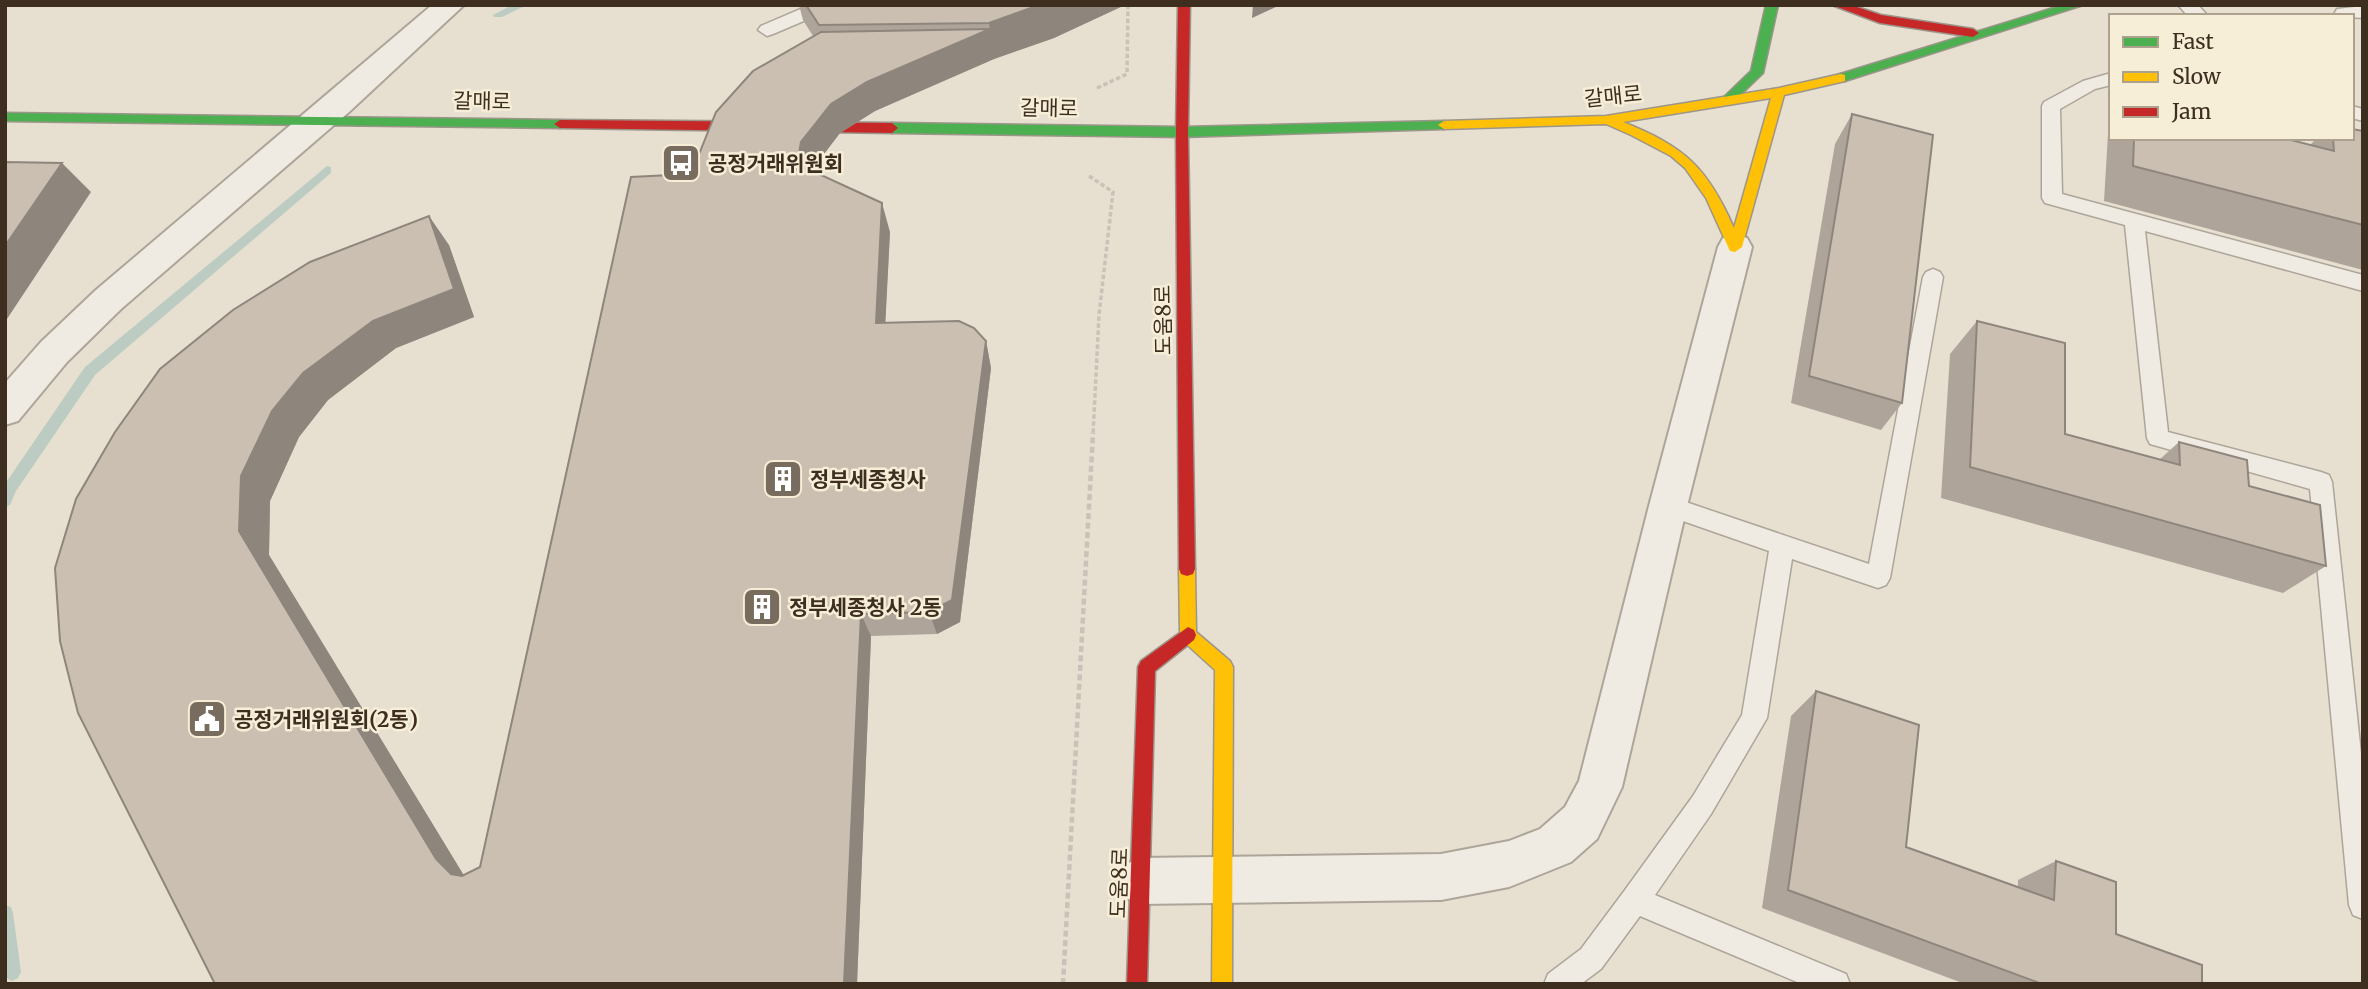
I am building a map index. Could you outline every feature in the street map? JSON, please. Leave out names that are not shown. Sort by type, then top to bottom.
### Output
[{"type":"street","points":[[5,410],[65,340],[154,261],[322,120],[450,5]]},
{"type":"street","name":"도움8로","points":[[1137,984],[1147,667],[1188,635],[1182,132],[1184,5]]},
{"type":"street","points":[[1728,100],[1757,74],[1772,5]]},
{"type":"street","points":[[1838,5],[1880,19],[1982,35]]},
{"type":"street","name":"갈매로","points":[[5,117],[1182,132],[1606,120],[1779,92],[1858,74],[2077,5]]},
{"type":"street","points":[[1140,881],[1441,877],[1509,864],[1555,846],[1581,823],[1600,787],[1668,506],[1735,247],[1779,92]]},
{"type":"street","points":[[1606,120],[1648,136],[1673,150],[1697,170],[1712,192],[1735,247]]},
{"type":"street","points":[[1188,635],[1224,667],[1222,984]]},
{"type":"lane","points":[[767,30],[826,5]]},
{"type":"lane","points":[[2343,14],[2363,12]]},
{"type":"lane","points":[[2109,80],[2089,85],[2051,106],[2052,198],[2363,283]]},
{"type":"lane","points":[[2134,220],[2158,438],[2321,482],[2363,905]]},
{"type":"lane","points":[[1668,506],[1878,578],[1933,277]]},
{"type":"lane","points":[[1558,984],[1591,959],[1635,900],[1702,805],[1754,718],[1782,545]]},
{"type":"lane","points":[[1635,900],[1836,984]]},
{"type":"path","points":[[1097,88],[1127,74],[1128,5]]},
{"type":"path","points":[[1063,984],[1099,316],[1114,192],[1089,176]]},
{"type":"building","points":[[806,5],[1039,5],[989,23],[819,25]]},
{"type":"building","name":"정부세종청사","points":[[990,29],[867,82],[831,104],[801,142],[796,170],[808,169],[882,203],[876,323],[959,321],[974,328],[986,341],[952,600],[929,612],[861,614],[844,984],[215,984],[78,713],[60,641],[55,568],[76,499],[115,432],[160,369],[233,310],[310,262],[429,216],[454,289],[373,321],[303,373],[272,411],[241,476],[239,531],[436,859],[451,874],[462,876],[480,867],[631,177],[691,174],[716,112],[753,71],[821,32]]},
{"type":"building","points":[[1852,114],[1933,135],[1902,403],[1809,376]]},
{"type":"building","points":[[2354,129],[2363,131],[2363,225],[2133,166],[2134,140],[2291,140],[2334,151],[2333,140],[2354,140]]},
{"type":"building","points":[[5,162],[62,163],[5,246]]},
{"type":"building","points":[[1977,321],[2065,343],[2065,434],[2180,465],[2179,442],[2247,460],[2249,486],[2320,505],[2326,566],[1970,467]]},
{"type":"building","points":[[1816,691],[1919,725],[1906,847],[2054,900],[2056,861],[2116,882],[2116,934],[2202,965],[2202,984],[2042,984],[1788,890]]},
{"type":"waterway","points":[[498,15],[522,5]]},
{"type":"waterway","points":[[5,501],[10,488],[90,371],[327,170]]},
{"type":"waterway","points":[[5,913],[12,972]]},
{"type":"traffic: fast","points":[[1728,100],[1757,73],[1772,5]]},
{"type":"traffic: fast","points":[[1841,78],[2077,5]]},
{"type":"traffic: fast","points":[[5,117],[560,124]]},
{"type":"traffic: fast","points":[[892,128],[1182,132],[1444,125]]},
{"type":"traffic: slow","points":[[1444,125],[1606,120],[1779,92],[1841,78]]},
{"type":"traffic: slow","points":[[1735,247],[1779,92]]},
{"type":"traffic: slow","points":[[1607,120],[1658,142],[1690,165],[1712,197],[1735,247]]},
{"type":"traffic: slow","points":[[1187,569],[1188,635],[1224,667],[1222,984]]},
{"type":"traffic: jam","points":[[1184,5],[1182,132],[1187,569]]},
{"type":"traffic: jam","points":[[1838,5],[1880,19],[1973,33]]},
{"type":"traffic: jam","points":[[560,124],[892,128]]},
{"type":"traffic: jam","points":[[1137,984],[1147,667],[1188,635]]},
{"type":"place","name":"공정거래위원회","points":[[681,163]]},
{"type":"place","name":"정부세종청사","points":[[783,479]]},
{"type":"place","name":"정부세종청사 2동","points":[[762,607]]},
{"type":"place","name":"공정거래위원회(2동)","points":[[207,719]]}]
